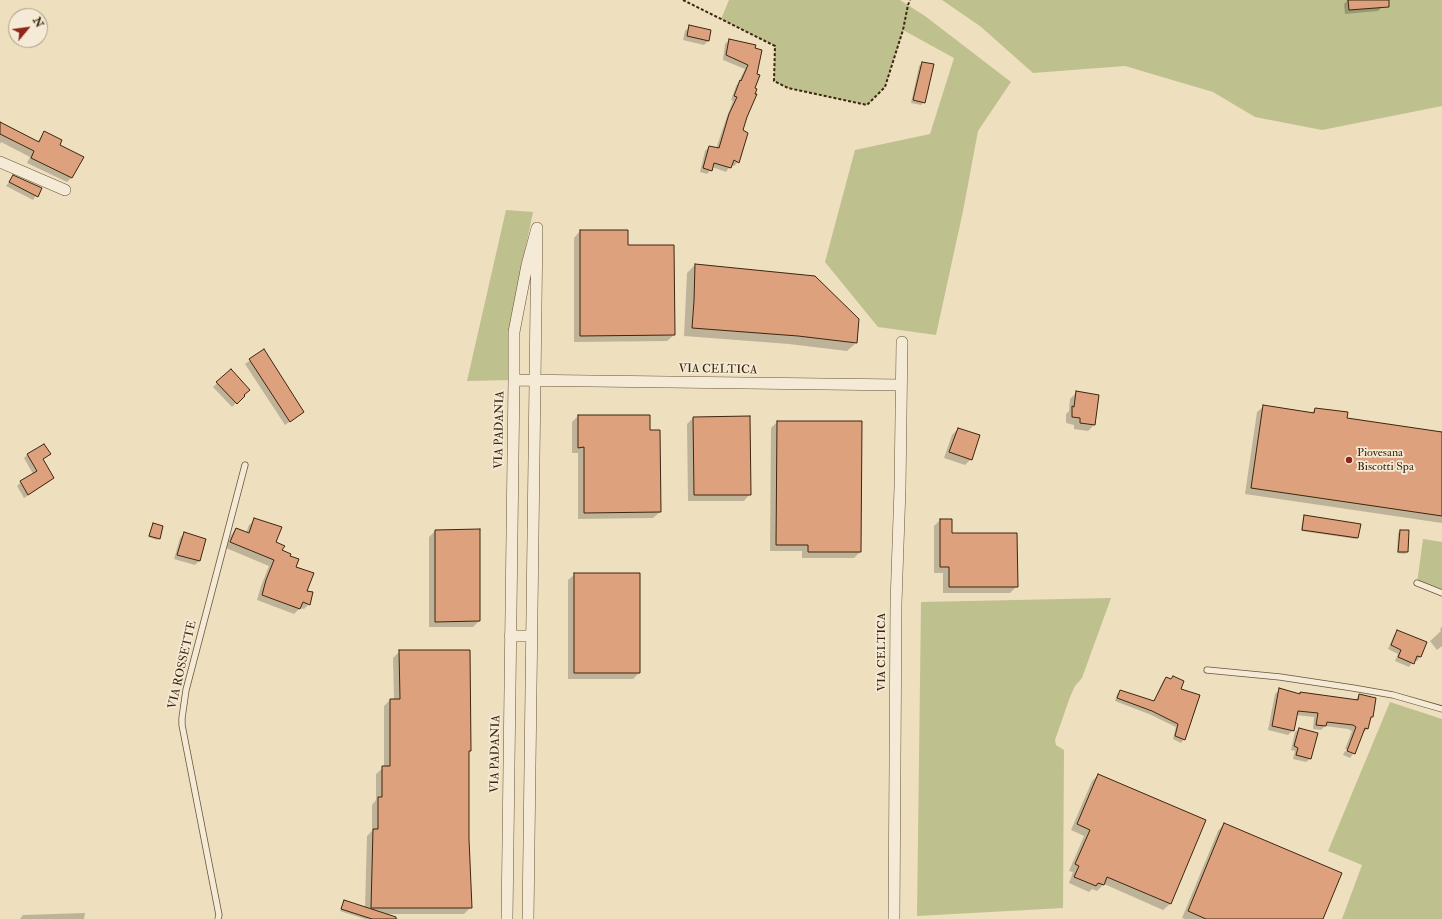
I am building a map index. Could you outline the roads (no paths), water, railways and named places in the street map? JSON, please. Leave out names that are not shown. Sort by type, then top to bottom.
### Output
[{"type":"street","points":[[0,162],[64,190]]},
{"type":"street","points":[[514,380],[514,332],[527,265],[538,224],[528,919]]},
{"type":"street","name":"VIA CELTICA","points":[[894,919],[896,603],[900,488],[902,342]]},
{"type":"street","name":"VIA PADANIA","points":[[507,919],[514,380],[535,380]]},
{"type":"street","name":"VIA CELTICA","points":[[535,380],[901,385]]},
{"type":"street","points":[[510,636],[532,636]]},
{"type":"lane","name":"VIA ROSSETTE","points":[[218,919],[182,725],[182,718],[186,690],[246,465]]},
{"type":"lane","points":[[1418,583],[1442,593]]},
{"type":"lane","points":[[1207,670],[1280,677],[1353,688],[1393,695],[1442,709]]},
{"type":"place","name":"Piovesana Biscotti Spa","points":[[1349,460]]}]
